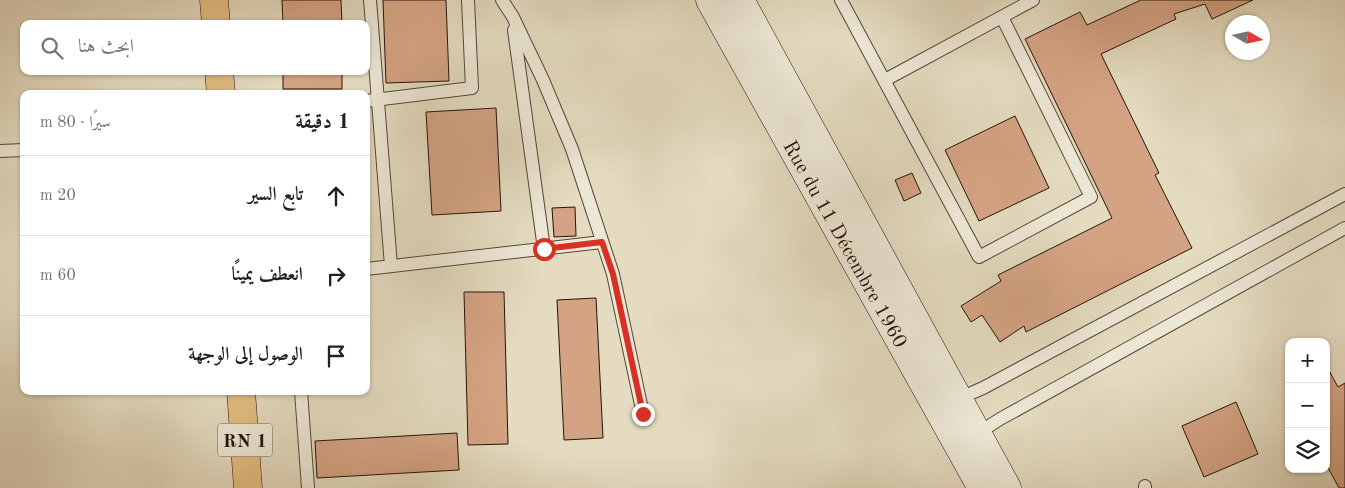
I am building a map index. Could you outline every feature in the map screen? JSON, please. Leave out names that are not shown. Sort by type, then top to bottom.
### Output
[{"type":"main road","points":[[214,0],[216,20]]},
{"type":"main road","points":[[233,0],[234,20]]},
{"type":"main road","name":"Rue du 11 Décembre 1960","points":[[710,0],[982,488]]},
{"type":"main road","name":"Rue du 11 Décembre 1960","points":[[746,2],[958,400],[1007,488]]},
{"type":"main road","points":[[219,75],[220,90]]},
{"type":"main road","points":[[237,75],[238,90]]},
{"type":"main road","name":"RN 1","points":[[241,395],[248,488]]},
{"type":"main road","name":"RN 1","points":[[255,395],[262,488]]},
{"type":"lane","points":[[370,0],[372,100],[391,266]]},
{"type":"lane","points":[[372,100],[472,88],[468,0]]},
{"type":"lane","points":[[502,0],[513,17],[572,149],[613,274],[643,414]]},
{"type":"lane","points":[[841,0],[979,257],[1091,197],[1002,17]]},
{"type":"lane","points":[[885,80],[1033,0]]},
{"type":"lane","points":[[513,17],[544,249]]},
{"type":"lane","points":[[0,152],[20,150]]},
{"type":"lane","points":[[958,400],[1345,194]]},
{"type":"lane","points":[[977,434],[1000,419],[1345,228]]},
{"type":"lane","points":[[370,269],[602,242]]},
{"type":"lane","points":[[301,395],[308,488]]},
{"type":"building","points":[[282,0],[341,0],[342,20],[283,20]]},
{"type":"building","points":[[383,0],[446,0],[449,81],[386,83]]},
{"type":"building","points":[[1141,0],[1253,0],[1212,19],[1205,4],[1174,14],[1176,19],[1101,54],[1159,173],[1155,175],[1192,248],[1026,332],[1024,326],[1000,342],[982,315],[971,322],[961,306],[1001,281],[998,275],[1112,218],[1025,39],[1080,12],[1087,25]]},
{"type":"building","points":[[283,75],[342,75],[342,89],[283,89]]},
{"type":"building","points":[[496,108],[501,211],[432,215],[426,112]]},
{"type":"building","points":[[1015,116],[1049,188],[979,221],[945,150]]},
{"type":"building","points":[[912,173],[921,193],[904,201],[895,180]]},
{"type":"building","points":[[575,207],[576,236],[554,237],[552,208]]},
{"type":"building","points":[[464,292],[504,292],[508,444],[468,445]]},
{"type":"building","points":[[596,298],[603,438],[564,440],[557,300]]},
{"type":"building","points":[[1330,372],[1338,387],[1345,383],[1345,488],[1339,488],[1330,471]]},
{"type":"building","points":[[1236,402],[1258,454],[1204,477],[1182,426]]},
{"type":"building","points":[[457,433],[459,470],[317,478],[315,441]]},
{"type":"route","points":[[544,249],[602,242],[613,274],[643,414]]}]
